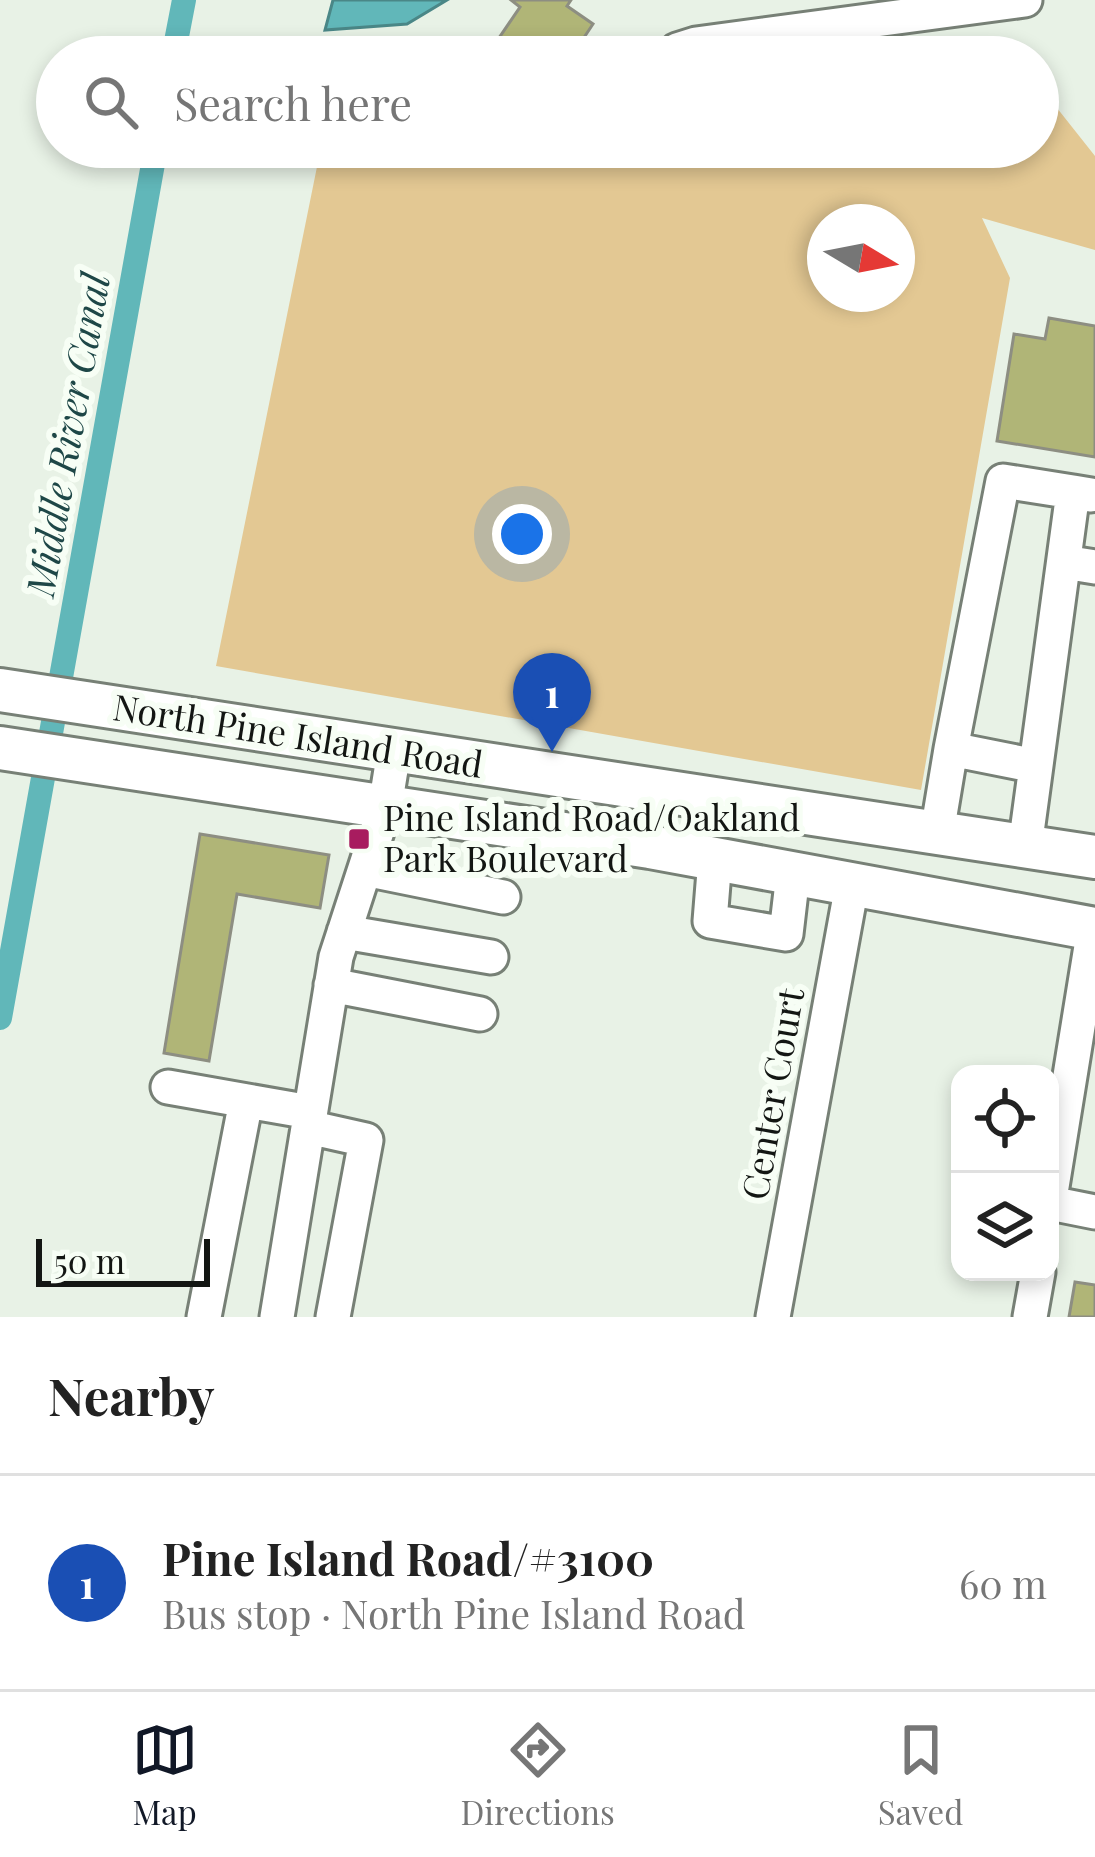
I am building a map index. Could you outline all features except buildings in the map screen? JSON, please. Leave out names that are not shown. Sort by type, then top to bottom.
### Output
[{"type":"main road","name":"North Pine Island Road","points":[[2,690],[1095,857]]},
{"type":"main road","name":"North Pine Island Road","points":[[0,748],[715,859],[1095,928]]},
{"type":"street","points":[[756,36],[1025,0]]},
{"type":"street","points":[[937,833],[1003,481],[1084,494],[1080,564],[1036,766],[1024,847]]},
{"type":"street","points":[[951,749],[1036,766]]},
{"type":"street","points":[[277,1317],[331,985],[385,807],[394,751]]},
{"type":"street","points":[[715,859],[710,921],[786,934],[794,874]]},
{"type":"street","points":[[365,869],[503,897]]},
{"type":"street","name":"Center Court","points":[[773,1317],[852,885]]},
{"type":"street","points":[[1055,1173],[1095,928]]},
{"type":"street","points":[[344,932],[491,957]]},
{"type":"street","points":[[331,985],[480,1014]]},
{"type":"street","points":[[168,1087],[246,1101],[365,1140],[333,1317]]},
{"type":"street","points":[[204,1317],[246,1101]]},
{"type":"street","points":[[1059,1203],[1095,1212]]},
{"type":"street","points":[[1030,1317],[1036,1281]]},
{"type":"shaded area","points":[[1059,111],[1095,156],[1095,250],[982,218],[1010,278],[921,790],[216,666],[317,168],[1059,168]]},
{"type":"water","points":[[333,0],[447,0],[407,24],[325,30]]},
{"type":"waterway","name":"Middle River Canal","points":[[177,36],[184,0]]},
{"type":"waterway","name":"Middle River Canal","points":[[0,1018],[152,168]]},
{"type":"place","name":"Pine Island Road/#3100","points":[[552,752]]},
{"type":"place","name":"Pine Island Road/Oakland Park Boulevard","points":[[359,839]]}]
